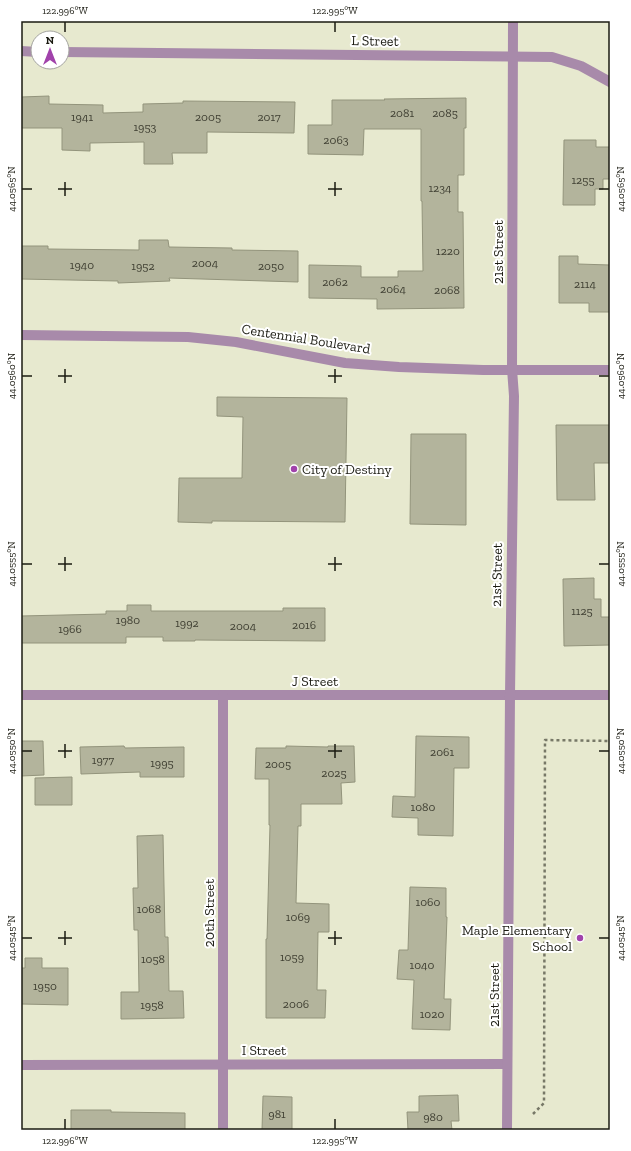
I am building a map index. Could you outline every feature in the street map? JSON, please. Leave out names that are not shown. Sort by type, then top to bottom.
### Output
[{"type":"street","name":"21st Street","points":[[507,1130],[514,396],[512,369],[513,21]]},
{"type":"street","name":"L Street","points":[[70,52],[552,57],[581,66],[610,82]]},
{"type":"street","name":"Centennial Boulevard","points":[[21,335],[188,337],[236,342],[345,363],[398,367],[483,370],[610,370]]},
{"type":"street","name":"J Street","points":[[21,694],[610,695]]},
{"type":"street","name":"20th Street","points":[[223,695],[223,1130]]},
{"type":"street","name":"I Street","points":[[21,1065],[507,1064]]},
{"type":"path","points":[[533,1114],[544,1103],[545,740],[610,741]]},
{"type":"building","points":[[49,96],[49,104],[103,105],[103,113],[143,112],[143,104],[183,103],[183,101],[295,102],[294,133],[207,132],[207,153],[172,153],[173,164],[144,164],[144,142],[90,143],[90,151],[62,150],[62,128],[21,128],[21,97]]},
{"type":"building","points":[[466,98],[466,128],[464,128],[464,175],[458,175],[458,212],[463,212],[464,308],[377,309],[377,299],[309,298],[309,265],[361,266],[361,277],[398,277],[398,271],[423,271],[421,129],[364,129],[363,155],[308,154],[308,125],[332,125],[332,100]]},
{"type":"building","points":[[564,140],[596,140],[596,147],[610,147],[610,179],[603,179],[603,189],[595,189],[595,205],[563,205]]},
{"type":"building","points":[[139,240],[168,240],[169,247],[298,251],[298,282],[169,278],[170,281],[118,283],[118,281],[21,279],[21,246],[48,246],[48,249],[139,250]]},
{"type":"building","points":[[559,256],[578,256],[578,264],[610,265],[610,312],[589,312],[589,303],[559,303]]},
{"type":"building","name":"City of Destiny","points":[[217,397],[347,398],[345,522],[178,522],[179,478],[242,478],[243,417],[217,416]]},
{"type":"building","points":[[556,425],[610,425],[610,463],[594,463],[595,500],[557,500]]},
{"type":"building","points":[[411,434],[466,434],[466,525],[410,524]]},
{"type":"building","points":[[594,578],[594,599],[601,599],[601,617],[610,617],[610,645],[564,646],[563,579]]},
{"type":"building","points":[[127,605],[151,605],[151,611],[283,611],[283,608],[325,608],[325,641],[163,641],[163,637],[126,637],[126,643],[21,643],[21,616],[106,614],[106,611],[127,611]]},
{"type":"building","points":[[416,736],[469,737],[469,768],[454,768],[453,836],[418,835],[418,818],[392,817],[393,796],[415,797]]},
{"type":"building","points":[[21,741],[43,741],[44,775],[21,776]]},
{"type":"building","points":[[124,746],[125,748],[184,747],[184,777],[140,777],[140,772],[81,774],[80,747]]},
{"type":"building","points":[[286,746],[354,746],[355,782],[341,783],[342,804],[301,804],[301,826],[298,826],[296,903],[329,904],[329,932],[318,932],[317,990],[326,990],[325,1018],[266,1018],[266,939],[270,825],[269,779],[255,779],[256,748],[286,748]]},
{"type":"building","points":[[72,777],[72,805],[35,805],[35,778]]},
{"type":"building","points":[[163,835],[165,937],[168,937],[169,991],[183,991],[184,1018],[121,1019],[121,992],[139,992],[138,930],[134,930],[133,888],[138,888],[137,836]]},
{"type":"building","points":[[410,887],[446,888],[447,917],[444,999],[451,999],[450,1030],[412,1029],[414,980],[397,979],[399,950],[408,950]]},
{"type":"building","points":[[25,958],[42,958],[42,968],[68,968],[68,1005],[21,1004],[21,968],[25,968]]},
{"type":"building","points":[[458,1095],[459,1121],[451,1121],[452,1130],[408,1130],[407,1112],[419,1112],[419,1096]]},
{"type":"building","points":[[263,1096],[292,1097],[292,1130],[262,1130]]},
{"type":"building","points":[[71,1110],[185,1113],[185,1130],[71,1130]]},
{"type":"place","name":"City of Destiny","points":[[294,469]]},
{"type":"place","name":"Maple Elementary School","points":[[580,938]]}]
